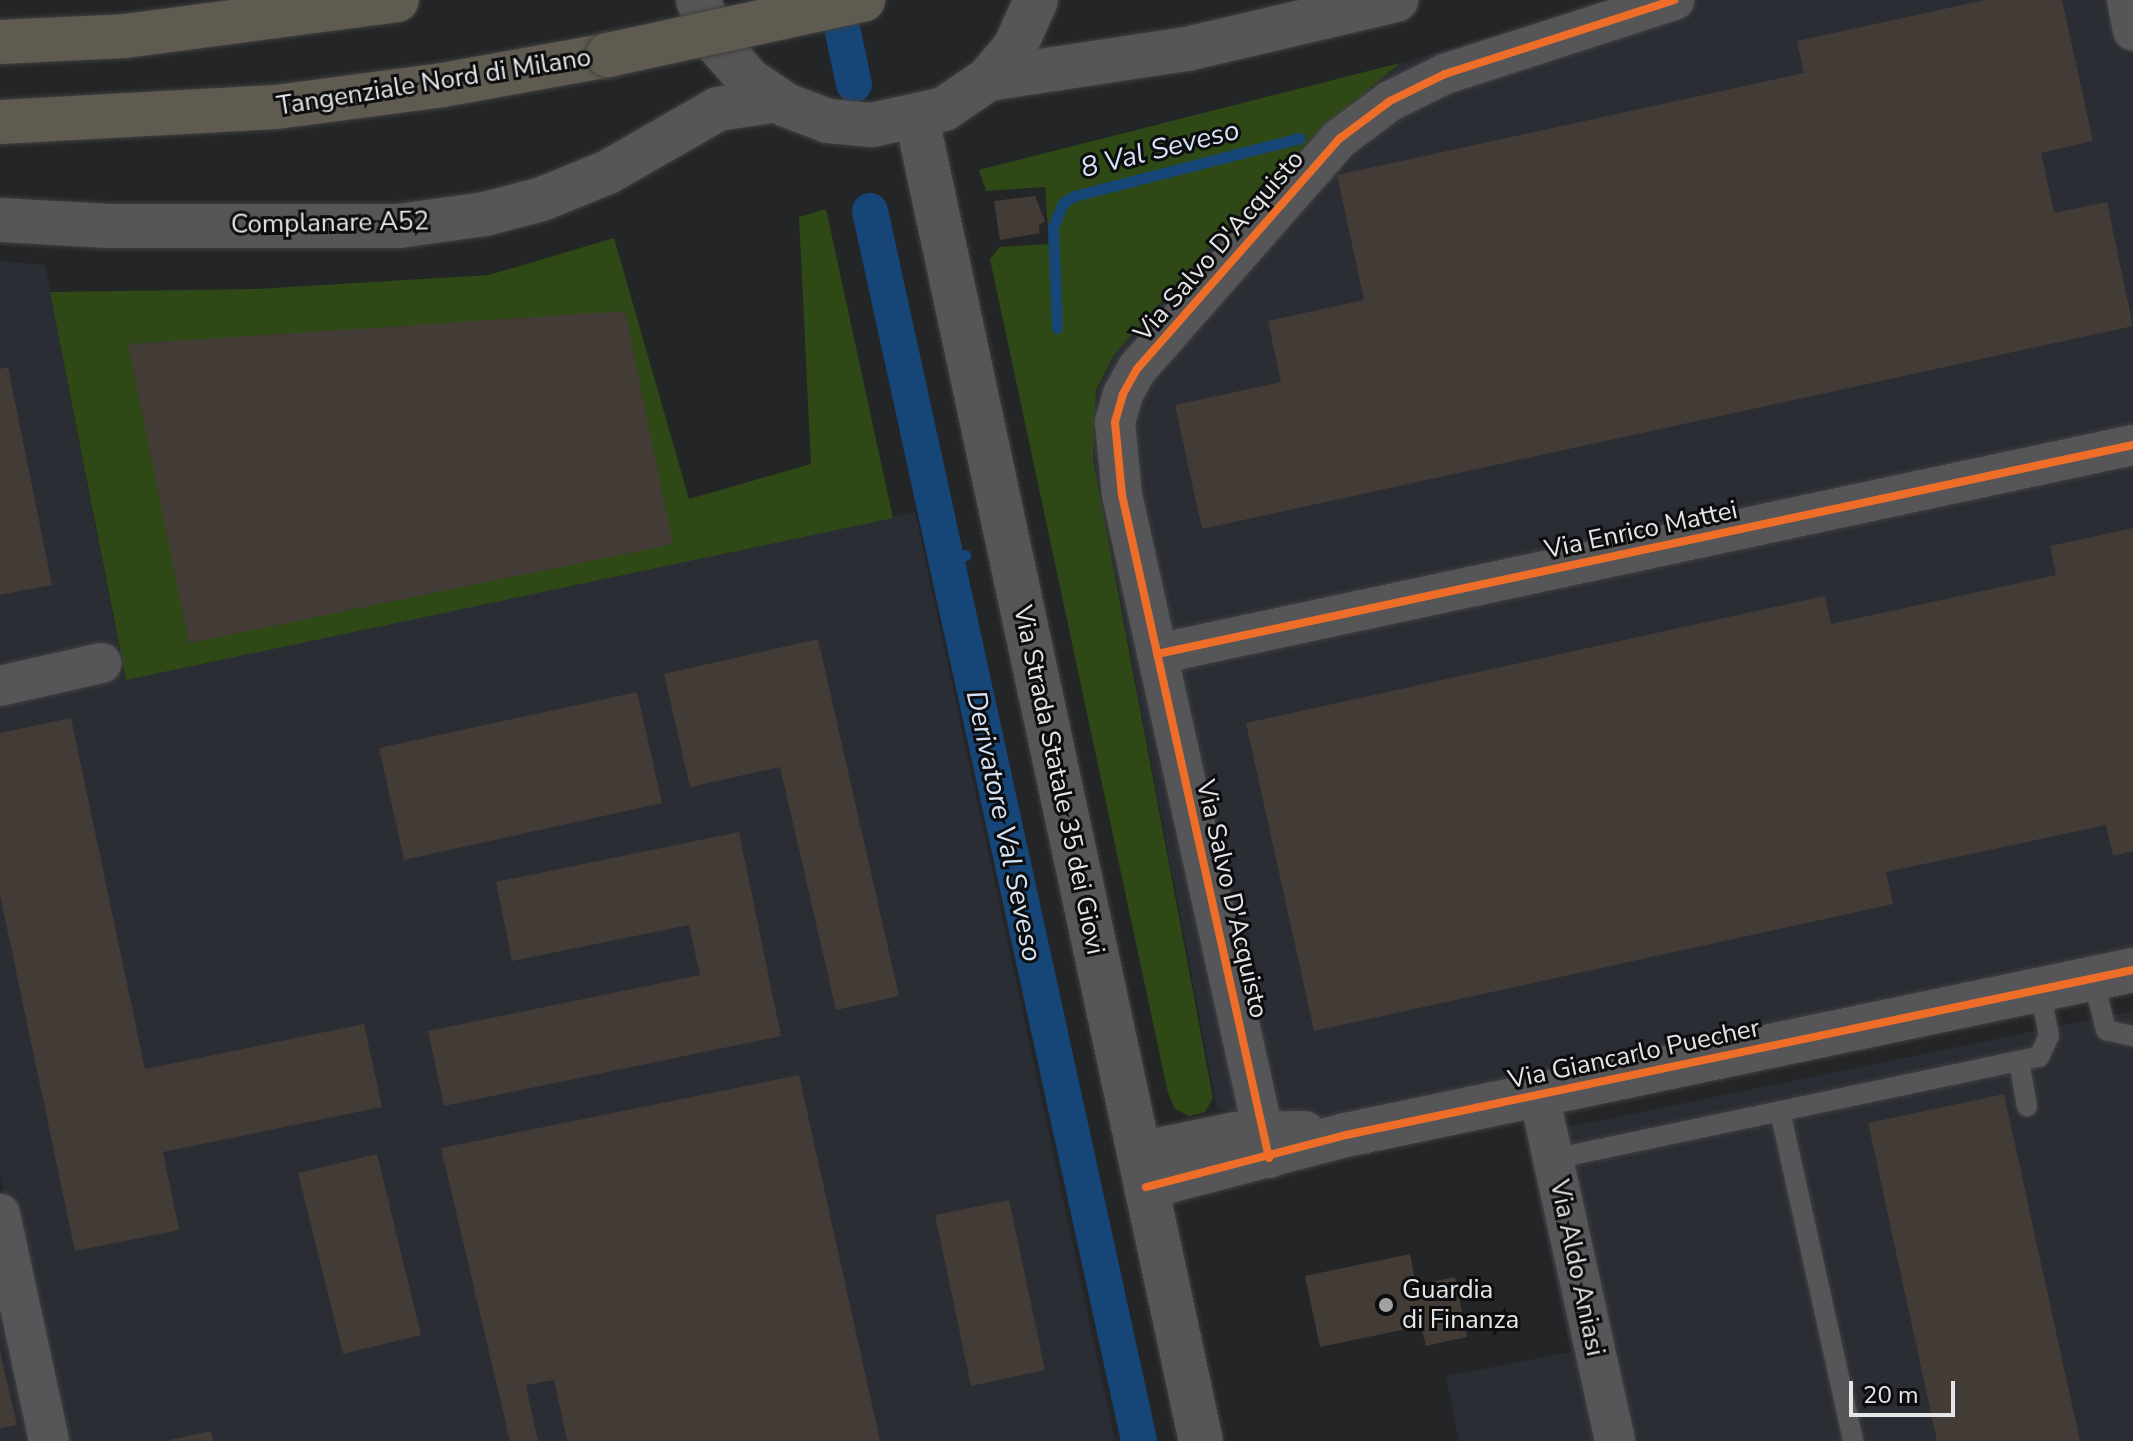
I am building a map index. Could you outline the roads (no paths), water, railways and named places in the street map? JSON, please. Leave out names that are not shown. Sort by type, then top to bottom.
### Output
[{"type":"highway","points":[[0,42],[125,36],[397,0]]},
{"type":"highway","name":"Tangenziale Nord di Milano","points":[[0,122],[276,107],[443,85],[608,55],[863,0]]},
{"type":"main road","points":[[698,0],[722,48],[749,80],[778,100],[828,121],[872,125],[917,119],[955,103],[988,79],[1015,47],[1035,6]]},
{"type":"main road","points":[[988,79],[1187,49],[1396,0]]},
{"type":"main road","points":[[1035,6],[1052,43],[1086,58],[1112,60]]},
{"type":"main road","name":"Complanare A52","points":[[688,124],[710,85],[722,48]]},
{"type":"main road","name":"Complanare A52","points":[[0,220],[109,226],[399,226],[485,214],[542,199],[608,172],[718,109],[778,100]]},
{"type":"main road","name":"Via Strada Statale 35 dei Giovi","points":[[917,119],[1201,1441]]},
{"type":"main road","name":"Via Giancarlo Puecher","points":[[1143,1170],[1266,1145],[1346,1135],[2113,974]]},
{"type":"street","name":"Via Salvo D'Acquisto","points":[[1266,1145],[1122,495],[1115,422],[1137,369],[1339,139],[1390,101],[1445,74],[1674,0]]},
{"type":"street","points":[[2127,0],[2133,30]]},
{"type":"street","name":"Via Enrico Mattei","points":[[1157,654],[2133,445]]},
{"type":"street","points":[[0,686],[101,663]]},
{"type":"street","name":"Via Aldo Aniasi","points":[[1539,1095],[1615,1441]]},
{"type":"street","points":[[0,1214],[49,1441]]},
{"type":"lane","points":[[2113,974],[2106,1030],[2133,1036]]},
{"type":"lane","points":[[1553,1159],[2019,1061],[2046,1050],[2049,1036],[2040,990]]},
{"type":"lane","points":[[2019,1061],[2027,1106]]},
{"type":"lane","points":[[1780,1111],[1853,1441]]},
{"type":"waterway","name":"Derivatore Val Seveso","points":[[836,0],[854,84]]},
{"type":"waterway","name":"8 Val Seveso","points":[[1057,328],[1053,227],[1063,203],[1074,196],[1300,138]]},
{"type":"waterway","name":"Derivatore Val Seveso","points":[[870,211],[1139,1441]]},
{"type":"waterway","name":"8 Val Seveso","points":[[949,559],[966,555]]},
{"type":"place","name":"Guardia di Finanza","points":[[1386,1305]]}]
